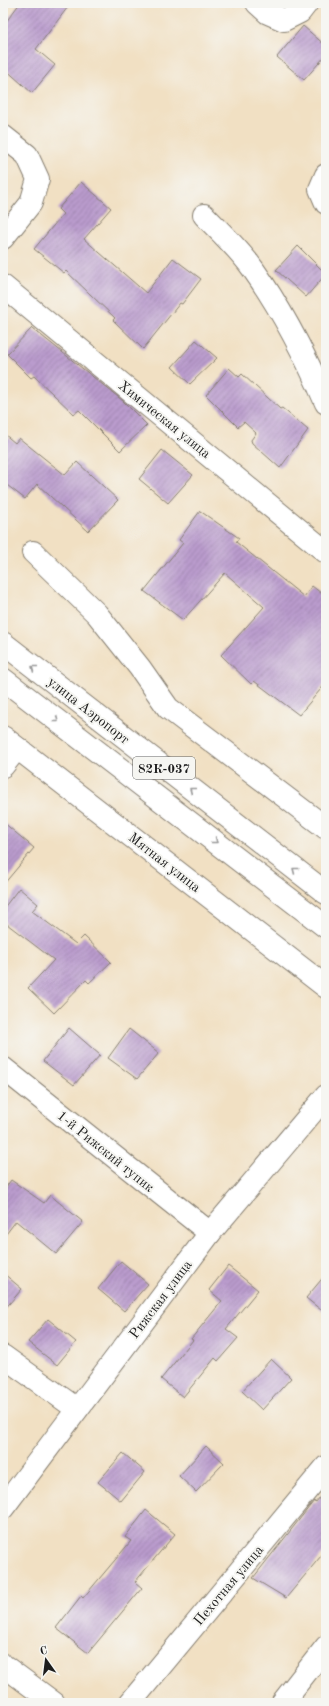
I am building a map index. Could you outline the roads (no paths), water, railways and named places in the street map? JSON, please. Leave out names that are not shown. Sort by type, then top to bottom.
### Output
[{"type":"street","points":[[257,3],[268,13],[284,20],[300,12],[307,3]]},
{"type":"street","points":[[3,136],[27,155],[38,179],[31,203],[3,238]]},
{"type":"street","points":[[204,214],[253,268],[284,319],[326,403]]},
{"type":"street","name":"Химическая улица","points":[[3,286],[326,552]]},
{"type":"street","points":[[33,552],[98,614],[140,668],[168,708],[326,828]]},
{"type":"street","name":"улица Аэропорт","points":[[3,643],[326,894]]},
{"type":"street","name":"улица Аэропорт","points":[[3,679],[326,927]]},
{"type":"street","points":[[3,766],[10,742]]},
{"type":"street","name":"Мятная улица","points":[[10,742],[326,986]]},
{"type":"street","name":"1-й Рижский тупик","points":[[3,1068],[210,1233]]},
{"type":"street","name":"Рижская улица","points":[[3,1508],[210,1233],[326,1096]]},
{"type":"street","points":[[3,1356],[77,1409]]},
{"type":"street","name":"Пехотная улица","points":[[130,1703],[326,1467]]},
{"type":"street","points":[[282,1703],[326,1647]]},
{"type":"street","points":[[3,1665],[54,1703]]}]
